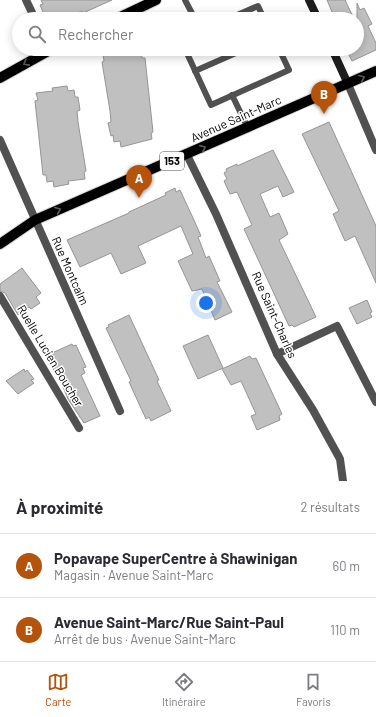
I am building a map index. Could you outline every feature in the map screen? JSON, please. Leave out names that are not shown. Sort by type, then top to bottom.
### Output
[{"type":"main road","points":[[131,12],[156,0]]},
{"type":"main road","points":[[0,78],[38,56]]},
{"type":"main road","name":"Avenue Saint-Marc","points":[[0,244],[35,220],[187,155],[376,71]]},
{"type":"street","points":[[26,0],[32,12]]},
{"type":"street","points":[[310,0],[315,12]]},
{"type":"street","points":[[335,56],[376,150]]},
{"type":"street","name":"Rue Montcalm","points":[[0,140],[120,411]]},
{"type":"street","name":"Rue Saint-Charles","points":[[187,155],[216,214],[277,354],[340,459],[343,481]]},
{"type":"street","name":"Ruelle Lucien Boucher","points":[[0,296],[79,428]]},
{"type":"street","points":[[277,354],[337,326],[376,402]]},
{"type":"lane","points":[[185,0],[191,12]]},
{"type":"lane","points":[[244,12],[258,6],[261,12]]},
{"type":"lane","points":[[188,56],[211,105],[289,70],[282,56]]},
{"type":"lane","points":[[196,71],[229,56]]},
{"type":"lane","points":[[232,95],[248,128]]},
{"type":"building","points":[[41,0],[112,0],[85,12],[43,12],[40,5],[43,4]]},
{"type":"building","points":[[327,0],[345,0],[351,12],[332,12]]},
{"type":"building","points":[[357,3],[360,10],[364,8],[372,24],[368,26],[376,43],[376,50],[364,56],[364,12],[357,12]]},
{"type":"building","points":[[103,56],[142,56],[142,58],[145,58],[153,132],[151,133],[152,139],[121,147],[120,141],[114,142],[108,123],[111,122],[102,62],[104,61]]},
{"type":"building","points":[[350,56],[363,56],[352,61]]},
{"type":"building","points":[[67,86],[68,91],[74,90],[75,97],[78,97],[80,110],[77,111],[86,171],[84,172],[85,179],[68,181],[69,184],[54,187],[53,181],[47,182],[46,175],[43,175],[35,101],[38,100],[36,93],[53,91],[52,88]]},
{"type":"building","points":[[329,122],[376,226],[376,283],[355,236],[345,241],[333,214],[339,211],[302,134]]},
{"type":"building","points":[[273,150],[294,192],[283,197],[278,186],[260,194],[270,217],[279,213],[288,234],[279,240],[316,317],[294,327],[292,325],[289,326],[244,229],[252,225],[237,192],[230,194],[224,181],[227,179],[224,173],[227,171],[226,169],[237,164],[237,166]]},
{"type":"building","points":[[175,188],[176,192],[180,190],[193,218],[201,236],[198,237],[206,258],[209,256],[220,281],[217,282],[232,312],[215,320],[202,289],[192,291],[178,261],[193,254],[181,226],[138,246],[146,263],[121,274],[111,253],[80,267],[67,240],[129,213],[166,195],[165,193]]},
{"type":"building","points":[[22,268],[41,293],[36,297],[40,303],[31,309],[29,307],[18,315],[5,293],[0,291],[0,284]]},
{"type":"building","points":[[367,300],[372,312],[370,313],[372,317],[357,324],[349,308]]},
{"type":"building","points":[[129,315],[159,380],[157,381],[171,411],[151,421],[149,417],[146,419],[129,382],[131,381],[106,328],[109,327],[108,325]]},
{"type":"building","points":[[208,335],[223,368],[198,379],[183,346]]},
{"type":"building","points":[[72,344],[73,346],[76,345],[86,367],[83,368],[85,373],[81,375],[100,416],[84,423],[68,399],[57,372],[55,373],[51,364],[56,362],[52,353]]},
{"type":"building","points":[[250,356],[252,359],[256,358],[282,414],[279,416],[280,420],[257,430],[251,416],[256,414],[241,381],[231,385],[222,369]]},
{"type":"building","points":[[24,369],[25,372],[27,370],[34,379],[31,380],[34,383],[18,394],[6,381]]},
{"type":"place","name":"Avenue Saint-Marc/Rue Saint-Paul","points":[[324,114]]},
{"type":"place","name":"Popavape SuperCentre à Shawinigan","points":[[139,198]]}]
